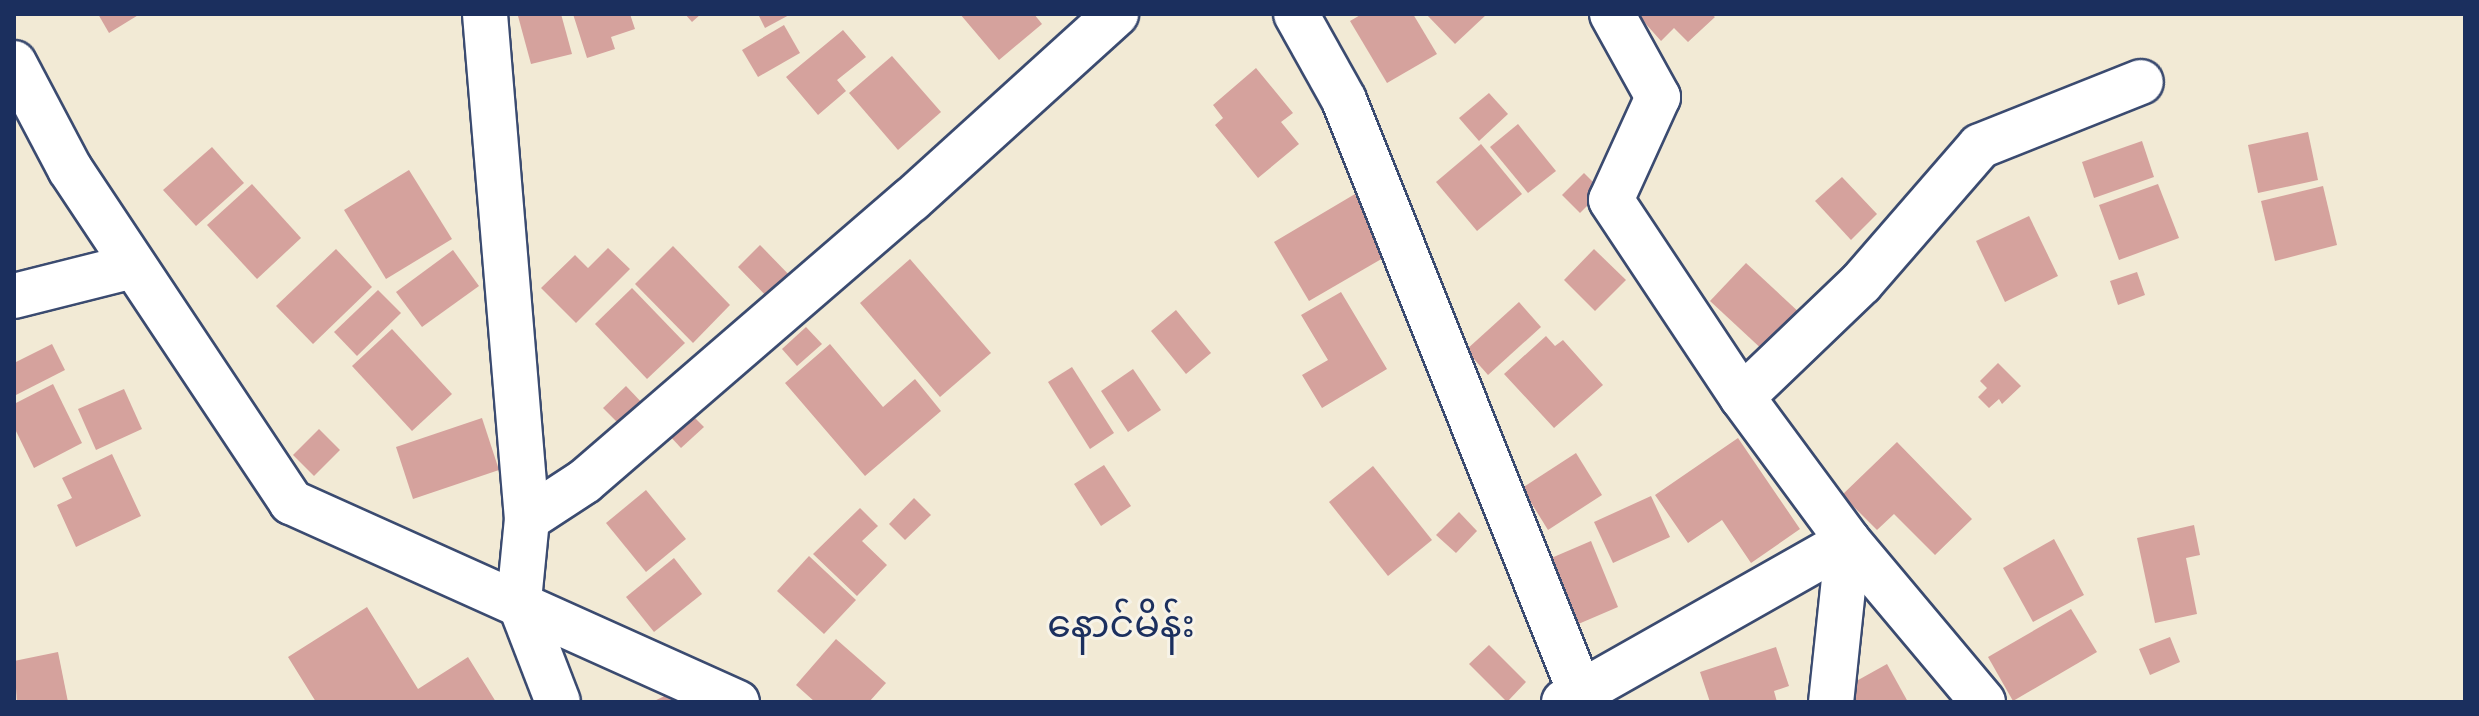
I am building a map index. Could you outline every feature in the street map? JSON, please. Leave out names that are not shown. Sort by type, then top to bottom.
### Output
[{"type":"street","points":[[485,14],[527,519],[519,601],[558,702]]},
{"type":"street","points":[[527,519],[585,481],[911,200],[1116,14]]},
{"type":"street","points":[[1296,14],[1344,100],[1577,698],[1848,541]]},
{"type":"street","points":[[1612,14],[1658,97],[1611,200],[1742,397],[1848,541],[1983,702]]},
{"type":"street","points":[[14,63],[70,169],[291,502],[519,601],[737,702]]},
{"type":"street","points":[[1742,397],[1861,283],[1980,146],[2141,82]]},
{"type":"street","points":[[14,296],[133,266]]},
{"type":"street","points":[[1831,702],[1848,541]]},
{"type":"building","points":[[98,14],[140,14],[109,33]]},
{"type":"building","points":[[561,14],[572,54],[531,64],[518,16]]},
{"type":"building","points":[[573,14],[630,14],[635,29],[611,37],[615,49],[587,58]]},
{"type":"building","points":[[685,14],[701,14],[692,22]]},
{"type":"building","points":[[758,14],[791,14],[765,28]]},
{"type":"building","points":[[960,14],[1034,14],[1042,24],[999,60]]},
{"type":"building","points":[[1362,14],[1413,14],[1437,54],[1387,83],[1350,21]]},
{"type":"building","points":[[1426,14],[1487,14],[1455,44]]},
{"type":"building","points":[[1637,14],[1711,14],[1715,17],[1688,42],[1674,28],[1661,41]]},
{"type":"building","points":[[784,25],[800,53],[758,77],[742,50]]},
{"type":"building","points":[[843,30],[866,57],[837,80],[846,91],[818,115],[786,77]]},
{"type":"building","points":[[892,56],[941,112],[898,150],[849,93]]},
{"type":"building","points":[[1256,68],[1293,113],[1281,122],[1299,144],[1258,178],[1215,125],[1223,118],[1213,105]]},
{"type":"building","points":[[1489,93],[1508,114],[1479,141],[1459,118]]},
{"type":"building","points":[[1518,124],[1556,171],[1528,193],[1490,147]]},
{"type":"building","points":[[2308,132],[2318,180],[2258,193],[2248,145]]},
{"type":"building","points":[[2142,141],[2154,177],[2094,198],[2082,162]]},
{"type":"building","points":[[1481,144],[1522,194],[1477,231],[1436,182]]},
{"type":"building","points":[[212,147],[244,183],[196,226],[163,190]]},
{"type":"building","points":[[409,170],[452,239],[386,279],[344,210]]},
{"type":"building","points":[[1584,173],[1602,191],[1580,213],[1562,195]]},
{"type":"building","points":[[1842,177],[1877,214],[1851,240],[1815,201]]},
{"type":"building","points":[[252,184],[301,238],[257,279],[207,225]]},
{"type":"building","points":[[2158,184],[2179,238],[2119,260],[2099,205]]},
{"type":"building","points":[[2323,186],[2337,245],[2275,261],[2261,201]]},
{"type":"building","points":[[1355,194],[1390,254],[1309,301],[1274,242]]},
{"type":"building","points":[[2029,216],[2058,276],[2005,302],[1976,241]]},
{"type":"building","points":[[760,245],[796,282],[773,303],[738,267]]},
{"type":"building","points":[[673,246],[730,305],[693,343],[635,284]]},
{"type":"building","points":[[608,248],[630,269],[576,323],[541,288],[575,255],[588,268]]},
{"type":"building","points":[[336,249],[372,287],[313,344],[276,306]]},
{"type":"building","points":[[1594,249],[1626,280],[1595,311],[1564,280]]},
{"type":"building","points":[[453,250],[479,286],[422,327],[396,292]]},
{"type":"building","points":[[910,259],[991,353],[940,397],[860,303]]},
{"type":"building","points":[[1746,263],[1802,315],[1766,353],[1710,301]]},
{"type":"building","points":[[2137,272],[2145,295],[2118,305],[2110,281]]},
{"type":"building","points":[[632,288],[685,343],[647,379],[595,324]]},
{"type":"building","points":[[378,290],[401,313],[357,356],[334,332]]},
{"type":"building","points":[[1341,292],[1387,369],[1322,408],[1302,375],[1328,360],[1301,315]]},
{"type":"building","points":[[1519,302],[1541,327],[1488,375],[1466,350]]},
{"type":"building","points":[[1176,310],[1211,353],[1186,374],[1151,331]]},
{"type":"building","points":[[806,327],[822,344],[797,366],[782,349]]},
{"type":"building","points":[[392,329],[452,394],[412,431],[352,366]]},
{"type":"building","points":[[1546,336],[1555,346],[1563,340],[1603,385],[1554,428],[1504,374]]},
{"type":"building","points":[[52,344],[65,370],[14,396],[14,363]]},
{"type":"building","points":[[830,344],[883,407],[915,379],[941,411],[865,476],[785,383]]},
{"type":"building","points":[[1998,363],[2021,386],[2002,404],[1999,399],[1989,408],[1978,397],[1987,388],[1980,381]]},
{"type":"building","points":[[1072,367],[1114,433],[1090,449],[1048,382]]},
{"type":"building","points":[[1133,369],[1161,410],[1128,432],[1101,391]]},
{"type":"building","points":[[53,384],[82,443],[34,468],[14,427],[14,404]]},
{"type":"building","points":[[626,386],[645,406],[623,428],[603,408]]},
{"type":"building","points":[[124,389],[142,429],[96,450],[78,409]]},
{"type":"building","points":[[690,413],[704,427],[681,448],[668,434]]},
{"type":"building","points":[[482,418],[499,470],[413,499],[396,447]]},
{"type":"building","points":[[319,429],[340,450],[314,476],[293,455]]},
{"type":"building","points":[[1738,438],[1800,529],[1751,563],[1722,520],[1688,543],[1655,495]]},
{"type":"building","points":[[1897,442],[1972,519],[1935,555],[1894,514],[1877,530],[1842,495]]},
{"type":"building","points":[[1576,453],[1602,495],[1548,530],[1522,488]]},
{"type":"building","points":[[112,454],[141,516],[76,547],[57,505],[72,498],[62,478]]},
{"type":"building","points":[[1104,465],[1131,506],[1101,526],[1074,484]]},
{"type":"building","points":[[1373,466],[1432,540],[1388,576],[1329,502]]},
{"type":"building","points":[[646,490],[686,539],[646,572],[606,523]]},
{"type":"building","points":[[1651,496],[1670,537],[1613,563],[1594,522]]},
{"type":"building","points":[[914,498],[931,515],[905,540],[889,524]]},
{"type":"building","points":[[860,508],[878,526],[862,541],[887,565],[857,596],[813,554]]},
{"type":"building","points":[[1459,512],[1477,531],[1456,553],[1436,535]]},
{"type":"building","points":[[2194,525],[2200,555],[2186,558],[2197,614],[2155,623],[2137,538]]},
{"type":"building","points":[[2054,539],[2084,595],[2033,622],[2003,568]]},
{"type":"building","points":[[1591,541],[1618,607],[1576,625],[1549,559]]},
{"type":"building","points":[[809,556],[856,600],[824,634],[777,591]]},
{"type":"building","points":[[674,558],[702,594],[654,632],[626,597]]},
{"type":"building","points":[[367,607],[418,689],[468,657],[496,702],[316,702],[288,657]]},
{"type":"building","points":[[2071,609],[2097,652],[2013,701],[1988,657]]},
{"type":"building","points":[[2170,637],[2180,662],[2150,675],[2139,649]]},
{"type":"building","points":[[836,639],[886,683],[869,702],[815,702],[796,685]]},
{"type":"building","points":[[1489,645],[1526,682],[1507,702],[1469,664]]},
{"type":"building","points":[[1776,647],[1789,686],[1774,691],[1777,702],[1710,702],[1700,672]]},
{"type":"building","points":[[58,652],[68,702],[17,702],[14,661]]},
{"type":"building","points":[[1887,664],[1908,702],[1849,702],[1842,689]]},
{"type":"building","points":[[690,684],[699,702],[652,702]]},
{"type":"district","name":"နောင်မိန်း","points":[[1121,626]]}]
